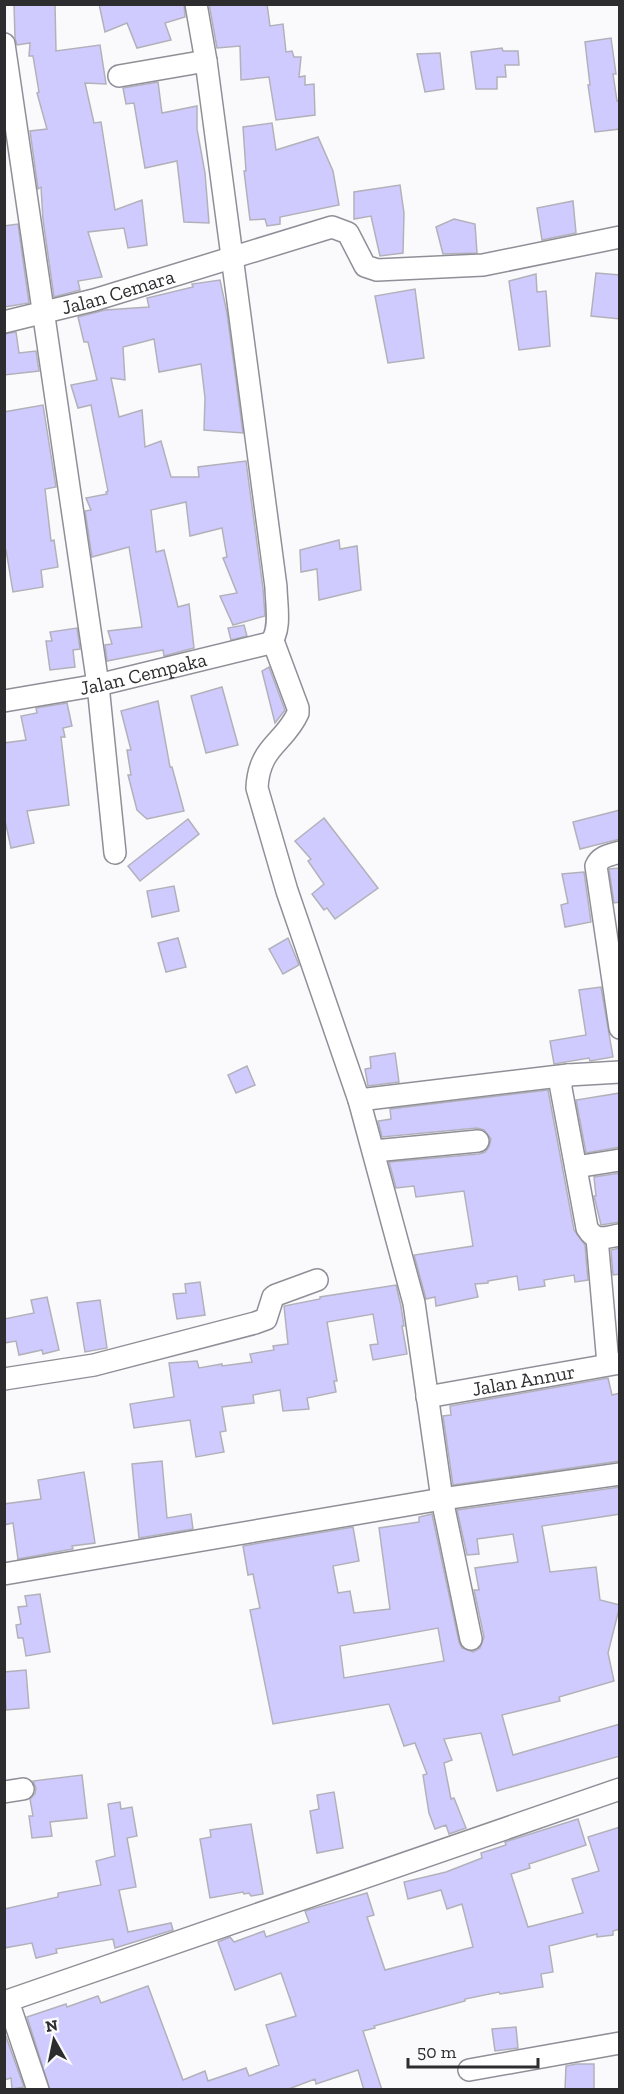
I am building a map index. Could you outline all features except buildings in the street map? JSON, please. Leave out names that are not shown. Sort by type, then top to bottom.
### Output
[{"type":"street","points":[[196,4],[206,61],[276,587],[274,638],[298,708],[298,713],[265,756],[258,774],[257,788],[287,891],[359,1100],[414,1303],[442,1499],[471,1639]]},
{"type":"street","points":[[4,44],[98,685],[115,853]]},
{"type":"street","points":[[119,76],[206,61]]},
{"type":"street","name":"Jalan Cemara","points":[[4,322],[43,314],[231,260],[332,228],[348,233],[365,266],[377,270],[483,266],[620,237]]},
{"type":"street","name":"Jalan Cempaka","points":[[4,701],[98,685],[274,638]]},
{"type":"street","points":[[620,852],[603,857],[596,866],[616,986],[620,1028]]},
{"type":"street","points":[[359,1100],[568,1075],[620,1072]]},
{"type":"street","points":[[568,1075],[560,1083],[587,1228],[593,1237],[597,1238],[620,1235]]},
{"type":"street","points":[[374,1151],[478,1141]]},
{"type":"street","points":[[576,1167],[620,1160]]},
{"type":"street","points":[[597,1238],[614,1363]]},
{"type":"street","points":[[4,1379],[94,1365],[255,1323],[266,1319],[273,1297],[318,1280]]},
{"type":"street","name":"Jalan Annur","points":[[427,1397],[614,1363]]},
{"type":"street","points":[[4,1574],[442,1499],[620,1474]]},
{"type":"street","points":[[38,2090],[6,2001],[620,1788]]},
{"type":"street","points":[[470,2070],[620,2043]]}]
